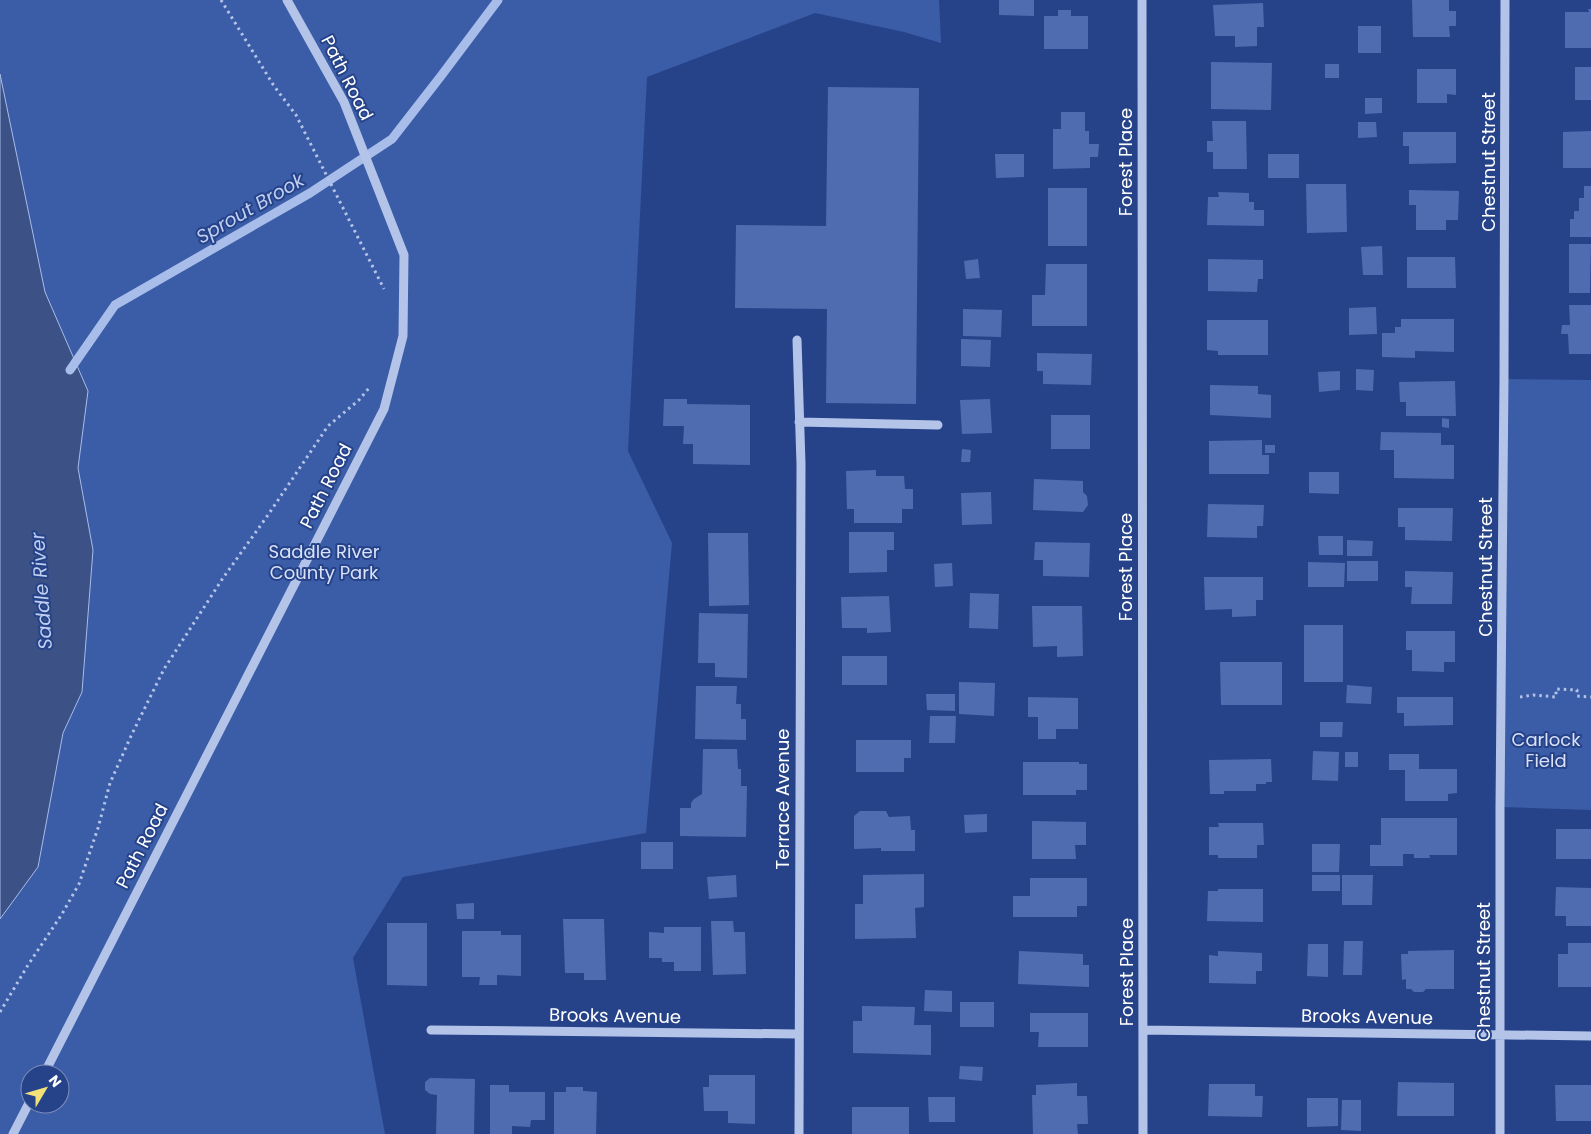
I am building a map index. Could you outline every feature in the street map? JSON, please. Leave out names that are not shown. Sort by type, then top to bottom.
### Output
[{"type":"street","name":"Path Road","points":[[49,1064],[384,408],[403,336],[404,255],[344,102],[287,0]]},
{"type":"street","name":"Forest Place","points":[[1142,0],[1143,1134]]},
{"type":"street","name":"Chestnut Street","points":[[1500,1134],[1500,807],[1506,0]]},
{"type":"street","name":"Terrace Avenue","points":[[797,340],[802,464],[799,1134]]},
{"type":"street","points":[[799,422],[938,425]]},
{"type":"street","name":"Brooks Avenue","points":[[431,1030],[798,1034]]},
{"type":"street","name":"Brooks Avenue","points":[[1143,1030],[1591,1036]]},
{"type":"street","points":[[13,1134],[23,1114]]},
{"type":"path","points":[[221,0],[274,86],[296,115],[384,289],[384,298]]},
{"type":"path","points":[[0,1012],[80,884],[110,783],[164,669],[223,578],[328,426],[359,400],[375,382]]},
{"type":"path","points":[[1502,699],[1533,695],[1556,697],[1556,689],[1577,690],[1577,696],[1591,697]]},
{"type":"green space","name":"Saddle River County Park","points":[[0,0],[939,0],[941,43],[904,32],[815,13],[647,77],[628,451],[672,543],[646,833],[403,877],[353,958],[385,1134],[0,1134]]},
{"type":"green space","name":"Carlock Field","points":[[1504,379],[1591,380],[1591,810],[1500,807]]},
{"type":"water","name":"Saddle River","points":[[0,74],[45,292],[88,391],[78,468],[93,550],[82,692],[63,733],[38,867],[0,919]]},
{"type":"building","points":[[999,0],[1034,0],[1034,16],[999,15]]},
{"type":"building","points":[[1412,0],[1449,0],[1449,11],[1456,11],[1456,26],[1449,26],[1450,37],[1413,37]]},
{"type":"building","points":[[1263,3],[1264,27],[1257,27],[1257,46],[1235,47],[1235,36],[1215,36],[1213,5]]},
{"type":"building","points":[[1588,9],[1591,9],[1591,48],[1565,48],[1565,12],[1589,12]]},
{"type":"building","points":[[1058,10],[1071,10],[1071,16],[1088,16],[1088,49],[1044,49],[1044,16],[1058,16]]},
{"type":"building","points":[[1358,26],[1381,26],[1381,53],[1358,53]]},
{"type":"building","points":[[1211,62],[1272,63],[1271,110],[1211,109]]},
{"type":"building","points":[[1325,64],[1339,64],[1339,78],[1325,78]]},
{"type":"building","points":[[1575,67],[1591,67],[1591,100],[1575,100]]},
{"type":"building","points":[[1417,69],[1456,69],[1456,95],[1447,94],[1447,103],[1417,103]]},
{"type":"building","points":[[828,87],[919,88],[916,404],[826,403],[827,309],[735,308],[736,225],[826,226]]},
{"type":"building","points":[[1365,98],[1382,98],[1382,113],[1365,114]]},
{"type":"building","points":[[1061,112],[1085,112],[1085,131],[1089,131],[1089,144],[1099,144],[1098,157],[1090,157],[1090,168],[1053,169],[1053,129],[1061,129]]},
{"type":"building","points":[[1212,121],[1246,121],[1247,169],[1213,169],[1213,152],[1207,152],[1207,141],[1213,141]]},
{"type":"building","points":[[1358,122],[1376,122],[1377,137],[1358,138]]},
{"type":"building","points":[[1591,131],[1591,168],[1563,168],[1563,132]]},
{"type":"building","points":[[1403,132],[1456,132],[1456,163],[1409,164],[1409,146],[1403,146]]},
{"type":"building","points":[[995,154],[1024,154],[1024,177],[996,178]]},
{"type":"building","points":[[1268,154],[1299,154],[1299,178],[1268,178]]},
{"type":"building","points":[[1306,184],[1346,184],[1347,232],[1307,233]]},
{"type":"building","points":[[1584,186],[1591,186],[1591,237],[1570,237],[1570,219],[1574,219],[1574,211],[1579,211],[1579,198],[1584,198]]},
{"type":"building","points":[[1048,188],[1087,188],[1087,246],[1048,246]]},
{"type":"building","points":[[1409,190],[1459,191],[1458,220],[1446,220],[1446,230],[1416,230],[1416,205],[1409,205]]},
{"type":"building","points":[[1218,192],[1249,193],[1249,202],[1254,202],[1254,210],[1264,210],[1264,226],[1207,225],[1208,197],[1219,197]]},
{"type":"building","points":[[1569,244],[1591,244],[1590,293],[1569,293]]},
{"type":"building","points":[[1382,246],[1383,275],[1363,275],[1361,247]]},
{"type":"building","points":[[1407,257],[1455,257],[1456,288],[1407,288]]},
{"type":"building","points":[[978,259],[980,278],[966,279],[964,261]]},
{"type":"building","points":[[1208,259],[1263,260],[1263,279],[1258,279],[1257,292],[1208,291]]},
{"type":"building","points":[[1046,264],[1087,264],[1087,326],[1032,326],[1032,295],[1045,295]]},
{"type":"building","points":[[1569,305],[1591,305],[1591,354],[1569,354],[1568,334],[1561,334],[1562,325],[1570,325]]},
{"type":"building","points":[[1376,307],[1377,334],[1349,335],[1349,308]]},
{"type":"building","points":[[963,309],[1002,310],[1001,337],[963,336]]},
{"type":"building","points":[[1401,319],[1454,319],[1454,352],[1415,351],[1415,358],[1382,357],[1382,333],[1395,333],[1395,327],[1401,327]]},
{"type":"building","points":[[1207,320],[1268,320],[1268,355],[1218,355],[1218,351],[1207,350]]},
{"type":"building","points":[[961,339],[991,340],[990,367],[961,366]]},
{"type":"building","points":[[1037,353],[1092,354],[1091,385],[1043,384],[1043,371],[1037,371]]},
{"type":"building","points":[[1356,369],[1374,370],[1373,391],[1356,390]]},
{"type":"building","points":[[1340,371],[1340,390],[1319,392],[1318,372]]},
{"type":"building","points":[[1455,381],[1456,416],[1406,416],[1406,402],[1400,402],[1399,382]]},
{"type":"building","points":[[1210,385],[1258,386],[1258,394],[1271,395],[1271,418],[1210,415]]},
{"type":"building","points":[[664,399],[687,399],[687,404],[750,405],[750,465],[693,464],[693,444],[683,444],[684,426],[663,426]]},
{"type":"building","points":[[990,399],[992,433],[962,434],[960,400]]},
{"type":"building","points":[[1051,415],[1090,415],[1090,449],[1051,449]]},
{"type":"building","points":[[1442,418],[1449,419],[1449,428],[1442,427]]},
{"type":"building","points":[[1381,432],[1441,433],[1441,445],[1454,445],[1454,479],[1394,478],[1394,450],[1380,450]]},
{"type":"building","points":[[1262,440],[1262,455],[1269,455],[1269,474],[1209,474],[1209,441]]},
{"type":"building","points":[[1265,445],[1275,445],[1275,453],[1265,453]]},
{"type":"building","points":[[962,449],[971,450],[970,462],[961,462]]},
{"type":"building","points":[[876,470],[876,476],[904,476],[905,489],[913,489],[913,509],[902,509],[902,523],[854,523],[854,509],[847,509],[846,471]]},
{"type":"building","points":[[1309,472],[1339,472],[1339,494],[1309,493]]},
{"type":"building","points":[[1034,479],[1083,481],[1083,492],[1087,496],[1088,505],[1083,512],[1033,510]]},
{"type":"building","points":[[991,492],[992,524],[962,525],[961,493]]},
{"type":"building","points":[[1208,504],[1264,505],[1263,526],[1257,526],[1257,538],[1207,537]]},
{"type":"building","points":[[1398,508],[1453,508],[1452,541],[1405,540],[1405,527],[1398,527]]},
{"type":"building","points":[[849,532],[894,532],[894,550],[887,550],[887,572],[849,573]]},
{"type":"building","points":[[708,533],[748,533],[749,605],[709,606]]},
{"type":"building","points":[[1318,536],[1343,536],[1343,555],[1319,555]]},
{"type":"building","points":[[1347,540],[1373,541],[1372,556],[1347,556]]},
{"type":"building","points":[[1035,542],[1090,543],[1089,577],[1043,576],[1043,560],[1034,560]]},
{"type":"building","points":[[1347,561],[1378,561],[1378,581],[1347,581]]},
{"type":"building","points":[[1308,562],[1345,563],[1344,587],[1308,587]]},
{"type":"building","points":[[952,563],[953,586],[935,587],[934,564]]},
{"type":"building","points":[[1405,571],[1453,572],[1452,604],[1411,604],[1412,587],[1405,587]]},
{"type":"building","points":[[1204,577],[1263,577],[1263,600],[1256,600],[1256,616],[1232,617],[1232,609],[1205,610]]},
{"type":"building","points":[[970,593],[999,594],[998,629],[969,628]]},
{"type":"building","points":[[889,596],[891,632],[867,633],[867,628],[842,628],[841,597]]},
{"type":"building","points":[[1032,606],[1082,606],[1083,656],[1057,657],[1057,646],[1033,647]]},
{"type":"building","points":[[699,613],[748,614],[747,678],[715,677],[715,663],[698,663]]},
{"type":"building","points":[[1304,625],[1343,625],[1343,682],[1304,682]]},
{"type":"building","points":[[1406,631],[1455,631],[1455,662],[1444,662],[1444,672],[1412,671],[1412,650],[1406,650]]},
{"type":"building","points":[[842,656],[887,656],[887,685],[842,685]]},
{"type":"building","points":[[1220,662],[1282,662],[1282,705],[1221,705]]},
{"type":"building","points":[[959,682],[995,683],[994,716],[959,714]]},
{"type":"building","points":[[1347,685],[1372,687],[1371,704],[1346,703]]},
{"type":"building","points":[[696,686],[737,686],[736,704],[741,704],[741,719],[746,719],[746,740],[695,739]]},
{"type":"building","points":[[926,694],[955,694],[955,711],[927,710]]},
{"type":"building","points":[[1028,697],[1078,698],[1078,729],[1056,729],[1056,739],[1038,739],[1038,717],[1028,717]]},
{"type":"building","points":[[1397,697],[1453,697],[1453,725],[1404,726],[1404,713],[1397,713]]},
{"type":"building","points":[[930,716],[956,716],[955,743],[929,743]]},
{"type":"building","points":[[1320,722],[1343,722],[1342,737],[1320,737]]},
{"type":"building","points":[[856,740],[911,740],[911,758],[904,758],[904,772],[856,772]]},
{"type":"building","points":[[703,749],[737,749],[738,769],[741,769],[741,786],[747,786],[746,837],[680,836],[680,808],[691,808],[691,803],[694,799],[702,794]]},
{"type":"building","points":[[1313,751],[1339,752],[1338,781],[1312,780]]},
{"type":"building","points":[[1345,752],[1358,752],[1358,767],[1345,767]]},
{"type":"building","points":[[1389,754],[1419,754],[1419,769],[1457,769],[1457,793],[1448,794],[1448,801],[1405,801],[1405,770],[1389,770]]},
{"type":"building","points":[[1271,759],[1272,782],[1256,784],[1256,791],[1224,791],[1224,794],[1210,794],[1209,760]]},
{"type":"building","points":[[1023,762],[1079,762],[1079,764],[1087,764],[1087,790],[1076,790],[1076,795],[1023,795]]},
{"type":"building","points":[[860,811],[886,811],[889,817],[910,816],[911,830],[915,830],[915,851],[881,851],[881,848],[854,849],[854,816]]},
{"type":"building","points":[[987,814],[987,832],[965,833],[964,815]]},
{"type":"building","points":[[1381,818],[1457,818],[1457,855],[1429,855],[1430,858],[1414,858],[1414,854],[1403,854],[1403,866],[1370,866],[1370,845],[1381,845]]},
{"type":"building","points":[[1032,821],[1086,822],[1086,845],[1075,845],[1076,859],[1032,859]]},
{"type":"building","points":[[1218,823],[1263,823],[1264,845],[1257,845],[1257,858],[1218,858],[1218,855],[1209,855],[1209,827],[1219,827]]},
{"type":"building","points":[[1556,829],[1591,829],[1591,859],[1556,859]]},
{"type":"building","points":[[641,842],[673,842],[673,869],[641,869]]},
{"type":"building","points":[[1312,844],[1340,844],[1339,872],[1312,872]]},
{"type":"building","points":[[924,874],[924,907],[915,908],[916,938],[855,939],[855,904],[863,904],[863,875]]},
{"type":"building","points":[[736,875],[737,897],[709,899],[707,877]]},
{"type":"building","points":[[1312,875],[1340,875],[1340,891],[1312,891]]},
{"type":"building","points":[[1342,875],[1373,875],[1372,905],[1342,905]]},
{"type":"building","points":[[1030,878],[1087,878],[1087,906],[1077,906],[1077,917],[1013,917],[1013,896],[1030,896]]},
{"type":"building","points":[[1556,887],[1591,888],[1591,926],[1566,926],[1566,916],[1555,916]]},
{"type":"building","points":[[1218,889],[1263,889],[1263,922],[1207,921],[1208,891],[1218,891]]},
{"type":"building","points":[[474,903],[474,919],[457,919],[456,904]]},
{"type":"building","points":[[563,919],[604,919],[606,980],[584,980],[584,973],[565,973]]},
{"type":"building","points":[[711,921],[733,921],[734,932],[745,932],[746,974],[713,975]]},
{"type":"building","points":[[387,923],[427,923],[427,986],[387,985]]},
{"type":"building","points":[[664,927],[701,927],[701,971],[674,971],[674,962],[662,962],[662,958],[649,958],[649,932],[664,933]]},
{"type":"building","points":[[462,931],[501,931],[501,935],[521,935],[521,976],[497,975],[497,985],[479,985],[480,977],[462,977]]},
{"type":"building","points":[[1344,941],[1363,941],[1362,975],[1343,975]]},
{"type":"building","points":[[1568,943],[1591,943],[1591,987],[1558,987],[1558,954],[1568,954]]},
{"type":"building","points":[[1308,944],[1328,944],[1328,977],[1307,976]]},
{"type":"building","points":[[1454,950],[1454,989],[1426,989],[1423,992],[1414,992],[1411,989],[1406,989],[1406,979],[1402,980],[1401,954],[1408,954],[1408,951]]},
{"type":"building","points":[[1019,951],[1083,954],[1083,965],[1089,965],[1089,987],[1018,984]]},
{"type":"building","points":[[1218,951],[1262,953],[1262,971],[1256,971],[1256,984],[1209,983],[1209,955],[1218,956]]},
{"type":"building","points":[[925,990],[952,991],[952,1012],[924,1011]]},
{"type":"building","points":[[960,1002],[994,1002],[994,1027],[960,1027]]},
{"type":"building","points":[[862,1006],[915,1007],[914,1025],[931,1025],[931,1055],[853,1053],[853,1021],[862,1021]]},
{"type":"building","points":[[1030,1013],[1088,1013],[1088,1047],[1038,1047],[1039,1032],[1030,1032]]},
{"type":"building","points":[[960,1066],[983,1067],[982,1081],[959,1079]]},
{"type":"building","points":[[709,1075],[755,1075],[755,1124],[728,1123],[728,1111],[704,1111],[703,1087],[709,1087]]},
{"type":"building","points":[[430,1078],[475,1079],[474,1134],[436,1134],[437,1095],[430,1094],[425,1090],[425,1082]]},
{"type":"building","points":[[1398,1082],[1454,1083],[1454,1116],[1397,1116]]},
{"type":"building","points":[[1077,1083],[1077,1096],[1087,1096],[1088,1124],[1077,1124],[1078,1134],[1033,1134],[1032,1095],[1036,1095],[1036,1085]]},
{"type":"building","points":[[1209,1084],[1255,1084],[1255,1096],[1263,1096],[1262,1117],[1208,1116]]},
{"type":"building","points":[[490,1085],[509,1085],[509,1092],[545,1092],[545,1120],[531,1120],[530,1127],[512,1126],[512,1134],[490,1134]]},
{"type":"building","points":[[1555,1085],[1591,1085],[1591,1121],[1556,1121]]},
{"type":"building","points":[[566,1087],[583,1087],[583,1091],[597,1092],[596,1134],[554,1134],[554,1092],[566,1092]]},
{"type":"building","points":[[928,1097],[955,1097],[955,1122],[929,1122]]},
{"type":"building","points":[[1307,1098],[1338,1098],[1338,1126],[1307,1127]]},
{"type":"building","points":[[1342,1100],[1361,1100],[1361,1131],[1341,1130]]},
{"type":"building","points":[[852,1107],[909,1107],[909,1134],[852,1134]]},
{"type":"waterway","name":"Sprout Brook","points":[[70,370],[115,305],[310,193],[392,139],[498,0]]}]
